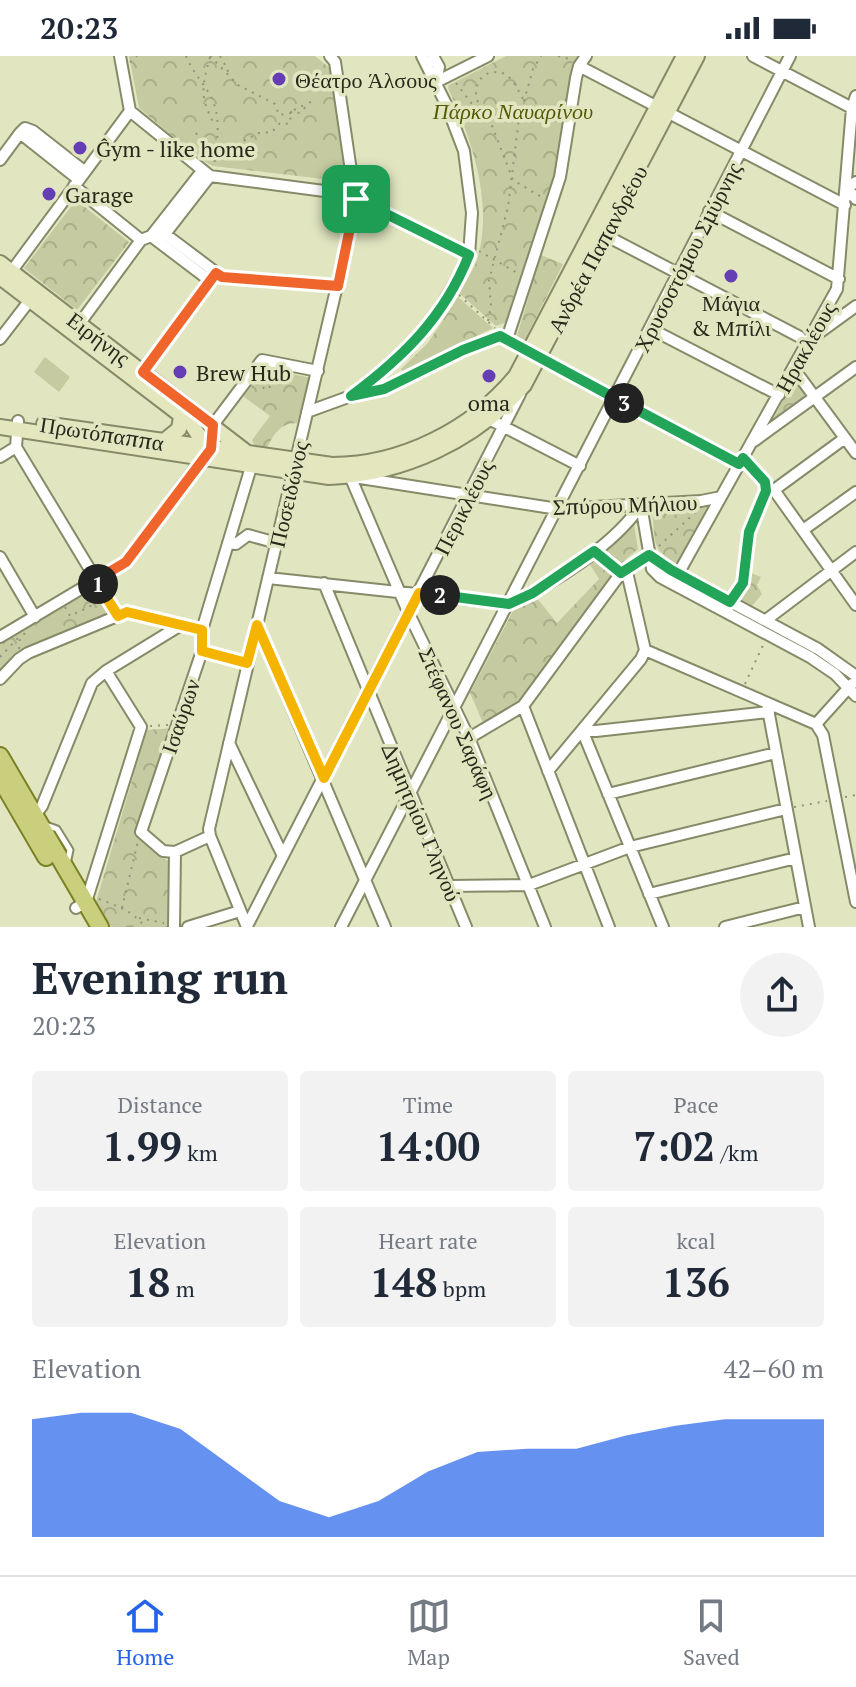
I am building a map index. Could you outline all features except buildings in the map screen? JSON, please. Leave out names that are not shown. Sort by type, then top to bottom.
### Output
[{"type":"main road","points":[[0,756],[81,905],[100,927]]},
{"type":"main road","points":[[0,778],[66,868],[87,927]]},
{"type":"street","name":"Ποσειδώνος","points":[[247,927],[210,836],[211,814],[318,371],[356,199],[335,65],[330,56]]},
{"type":"street","points":[[351,396],[391,365],[422,335],[473,253],[467,166],[457,129],[422,56]]},
{"type":"street","points":[[433,56],[439,67],[436,82]]},
{"type":"street","points":[[436,82],[488,56]]},
{"type":"street","points":[[502,336],[560,177],[577,64],[586,56]]},
{"type":"street","name":"Ανδρέα Παπανδρέου","points":[[663,110],[684,56]]},
{"type":"street","name":"Ανδρέα Παπανδρέου","points":[[349,470],[383,470],[422,457],[489,419],[524,385],[535,355],[663,110],[697,56]]},
{"type":"street","points":[[753,56],[852,108]]},
{"type":"street","name":"Χρυσοστόμου Σμύρνης","points":[[341,927],[790,56]]},
{"type":"street","points":[[4,273],[130,111],[124,60]]},
{"type":"street","points":[[577,64],[845,205]]},
{"type":"street","name":"Ηρακλέους","points":[[678,574],[716,498],[794,369],[804,340],[837,289],[845,205],[852,185],[852,108],[856,96]]},
{"type":"street","points":[[130,111],[209,172],[347,194],[473,253]]},
{"type":"street","points":[[0,160],[20,133],[79,179],[146,238],[213,276],[338,286]]},
{"type":"street","points":[[146,238],[165,234],[209,172]]},
{"type":"street","points":[[76,328],[146,238],[209,172]]},
{"type":"street","points":[[852,185],[856,199]]},
{"type":"street","points":[[709,211],[839,279]]},
{"type":"street","points":[[599,232],[804,340],[856,306]]},
{"type":"street","points":[[165,234],[213,276]]},
{"type":"street","name":"Ειρήνης","points":[[4,273],[30,300],[143,372],[213,425],[251,461]]},
{"type":"street","name":"Ειρήνης","points":[[4,273],[178,411],[196,430],[205,452]]},
{"type":"street","points":[[143,372],[213,276]]},
{"type":"street","points":[[0,339],[30,300]]},
{"type":"street","points":[[651,329],[779,395]]},
{"type":"street","points":[[307,412],[351,396],[384,389],[491,337],[502,336],[615,398],[741,461],[765,482],[856,605]]},
{"type":"street","name":"Ανδρέα Παπανδρέου","points":[[205,452],[294,467],[329,477],[409,451],[463,423],[504,390],[535,355]]},
{"type":"street","points":[[0,637],[128,559],[205,452],[213,425],[262,360],[318,371]]},
{"type":"street","points":[[750,444],[856,367]]},
{"type":"street","points":[[794,369],[856,453]]},
{"type":"street","name":"Περικλέους","points":[[247,927],[470,496],[524,385]]},
{"type":"street","points":[[163,442],[179,429],[181,417],[178,411]]},
{"type":"street","name":"Πρωτόπαππα","points":[[0,418],[18,425],[205,452]]},
{"type":"street","points":[[489,419],[580,466]]},
{"type":"street","points":[[18,425],[16,447],[118,616]]},
{"type":"street","name":"Πρωτόπαππα","points":[[0,427],[18,425],[163,442],[205,452]]},
{"type":"street","points":[[730,602],[743,583],[749,532],[772,491],[845,438]]},
{"type":"street","points":[[0,457],[16,447]]},
{"type":"street","name":"Ισαύρων","points":[[141,832],[202,651],[202,630],[251,461]]},
{"type":"street","name":"Σπύρου Μήλιου","points":[[349,470],[470,496],[558,509],[716,498]]},
{"type":"street","name":"Στέφανου Σαράφη","points":[[349,470],[409,614],[469,738],[545,927]]},
{"type":"street","points":[[803,530],[856,492]]},
{"type":"street","points":[[268,578],[509,604],[533,593],[594,551],[631,520],[641,505]]},
{"type":"street","points":[[641,505],[652,569],[660,577],[810,657],[854,685]]},
{"type":"street","points":[[228,543],[236,544],[248,535],[277,543]]},
{"type":"street","points":[[766,620],[856,552]]},
{"type":"street","points":[[469,738],[523,706],[624,570],[649,555]]},
{"type":"street","points":[[649,555],[678,574],[818,649],[854,685]]},
{"type":"street","points":[[0,557],[30,620]]},
{"type":"street","points":[[548,771],[641,659],[645,650],[624,570]]},
{"type":"street","name":"Δημητρίου Γληνού","points":[[324,583],[466,927]]},
{"type":"street","points":[[0,679],[19,659],[127,612],[202,630]]},
{"type":"street","points":[[33,820],[42,806],[92,683],[106,671],[181,625]]},
{"type":"street","points":[[257,625],[385,927]]},
{"type":"street","points":[[645,650],[741,692],[768,708],[816,724],[823,735],[856,902]]},
{"type":"street","points":[[202,651],[247,663]]},
{"type":"street","points":[[81,905],[141,727],[106,671]]},
{"type":"street","points":[[816,724],[854,685]]},
{"type":"street","points":[[523,706],[609,927]]},
{"type":"street","points":[[582,730],[596,731],[768,708]]},
{"type":"street","points":[[768,708],[809,927]]},
{"type":"street","points":[[582,730],[663,927]]},
{"type":"street","points":[[228,742],[283,856]]},
{"type":"street","points":[[608,794],[776,753]]},
{"type":"street","points":[[449,886],[529,885],[630,847],[786,809]]},
{"type":"street","points":[[141,832],[163,851],[175,852],[210,836]]},
{"type":"street","points":[[174,926],[175,852]]},
{"type":"street","points":[[649,894],[796,858]]},
{"type":"street","points":[[725,927],[805,907]]},
{"type":"street","points":[[188,927],[240,911]]},
{"type":"path","points":[[124,60],[137,56]]},
{"type":"path","points":[[186,56],[192,71],[214,103],[217,127],[215,156],[209,172]]},
{"type":"path","points":[[210,56],[203,86],[204,105],[217,127]]},
{"type":"path","points":[[210,56],[238,85],[275,104],[279,115],[300,113],[313,99]]},
{"type":"path","points":[[227,56],[221,57],[227,74]]},
{"type":"path","points":[[488,321],[491,306],[489,280],[513,180],[519,118],[533,69],[541,56]]},
{"type":"path","points":[[558,56],[577,64]]},
{"type":"path","points":[[519,118],[510,113],[488,115],[480,108],[475,96],[480,79],[490,73],[509,76],[524,100]]},
{"type":"path","points":[[453,81],[491,123],[513,180],[548,200]]},
{"type":"path","points":[[196,133],[208,154],[215,156],[259,133],[272,132],[280,123],[289,124],[292,112]]},
{"type":"path","points":[[473,253],[494,258],[523,276]]},
{"type":"path","points":[[455,292],[502,336]]},
{"type":"path","points":[[252,380],[267,390],[282,369]]},
{"type":"path","points":[[649,555],[716,498]]},
{"type":"path","points":[[594,551],[624,570]]},
{"type":"path","points":[[61,601],[70,616],[107,598]]},
{"type":"path","points":[[0,657],[26,632],[30,620]]},
{"type":"path","points":[[741,692],[767,635]]},
{"type":"path","points":[[19,659],[20,638]]},
{"type":"path","points":[[159,726],[168,725]]},
{"type":"path","points":[[786,809],[856,795]]},
{"type":"path","points":[[122,908],[141,832]]},
{"type":"path","points":[[81,905],[98,899],[122,908],[145,927],[149,921]]},
{"type":"path","points":[[137,918],[174,926]]},
{"type":"green space","points":[[129,56],[315,56],[331,69],[348,182],[213,166],[198,158],[139,108]]},
{"type":"green space","name":"Πάρκο Ναυαρίνου","points":[[506,56],[577,56],[572,64],[557,165],[507,322],[496,326],[459,293],[477,260],[482,238],[482,194],[472,150],[448,88]]},
{"type":"green space","points":[[76,200],[129,242],[77,310],[24,268]]},
{"type":"green space","points":[[541,255],[563,264],[523,343],[516,339]]},
{"type":"green space","points":[[458,297],[493,328],[403,372],[401,369],[428,343]]},
{"type":"green space","points":[[45,357],[70,377],[59,392],[34,372]]},
{"type":"green space","points":[[265,369],[310,380],[297,423],[286,425],[278,431],[266,450],[256,448],[252,440],[270,416],[243,396]]},
{"type":"green space","points":[[795,379],[808,401],[773,424],[772,421]]},
{"type":"green space","points":[[715,505],[680,566],[659,550],[652,511]]},
{"type":"green space","points":[[634,524],[638,549],[626,559],[519,703],[484,725],[470,693],[514,609],[536,597],[557,623],[599,579],[587,560]]},
{"type":"green space","points":[[749,572],[761,577],[757,585],[762,594],[752,606],[736,598]]},
{"type":"green space","points":[[92,587],[108,616],[23,650],[0,673],[0,642]]},
{"type":"green space","points":[[173,728],[134,835],[161,858],[172,862],[170,927],[110,927],[96,902],[147,730]]},
{"type":"place","name":"Θέατρο Άλσους","points":[[279,79]]},
{"type":"place","name":"Ĝym - like home","points":[[80,148]]},
{"type":"place","name":"Garage","points":[[49,194]]},
{"type":"place","name":"Μάγια & Μπίλι","points":[[731,276]]},
{"type":"place","name":"Brew Hub","points":[[180,372]]},
{"type":"place","name":"oma","points":[[489,376]]},
{"type":"route","points":[[356,199],[469,255],[422,335],[391,365],[351,396],[384,389],[491,337],[500,336],[739,464],[743,458],[765,482],[766,491],[749,532],[743,583],[730,602],[649,555],[621,573],[594,551],[533,593],[509,604],[419,593],[324,778],[257,625],[247,663],[202,651],[202,630],[127,612],[118,616],[96,580],[126,562],[211,449],[214,437],[213,425],[143,372],[216,273],[222,277],[338,286],[356,199]]}]
